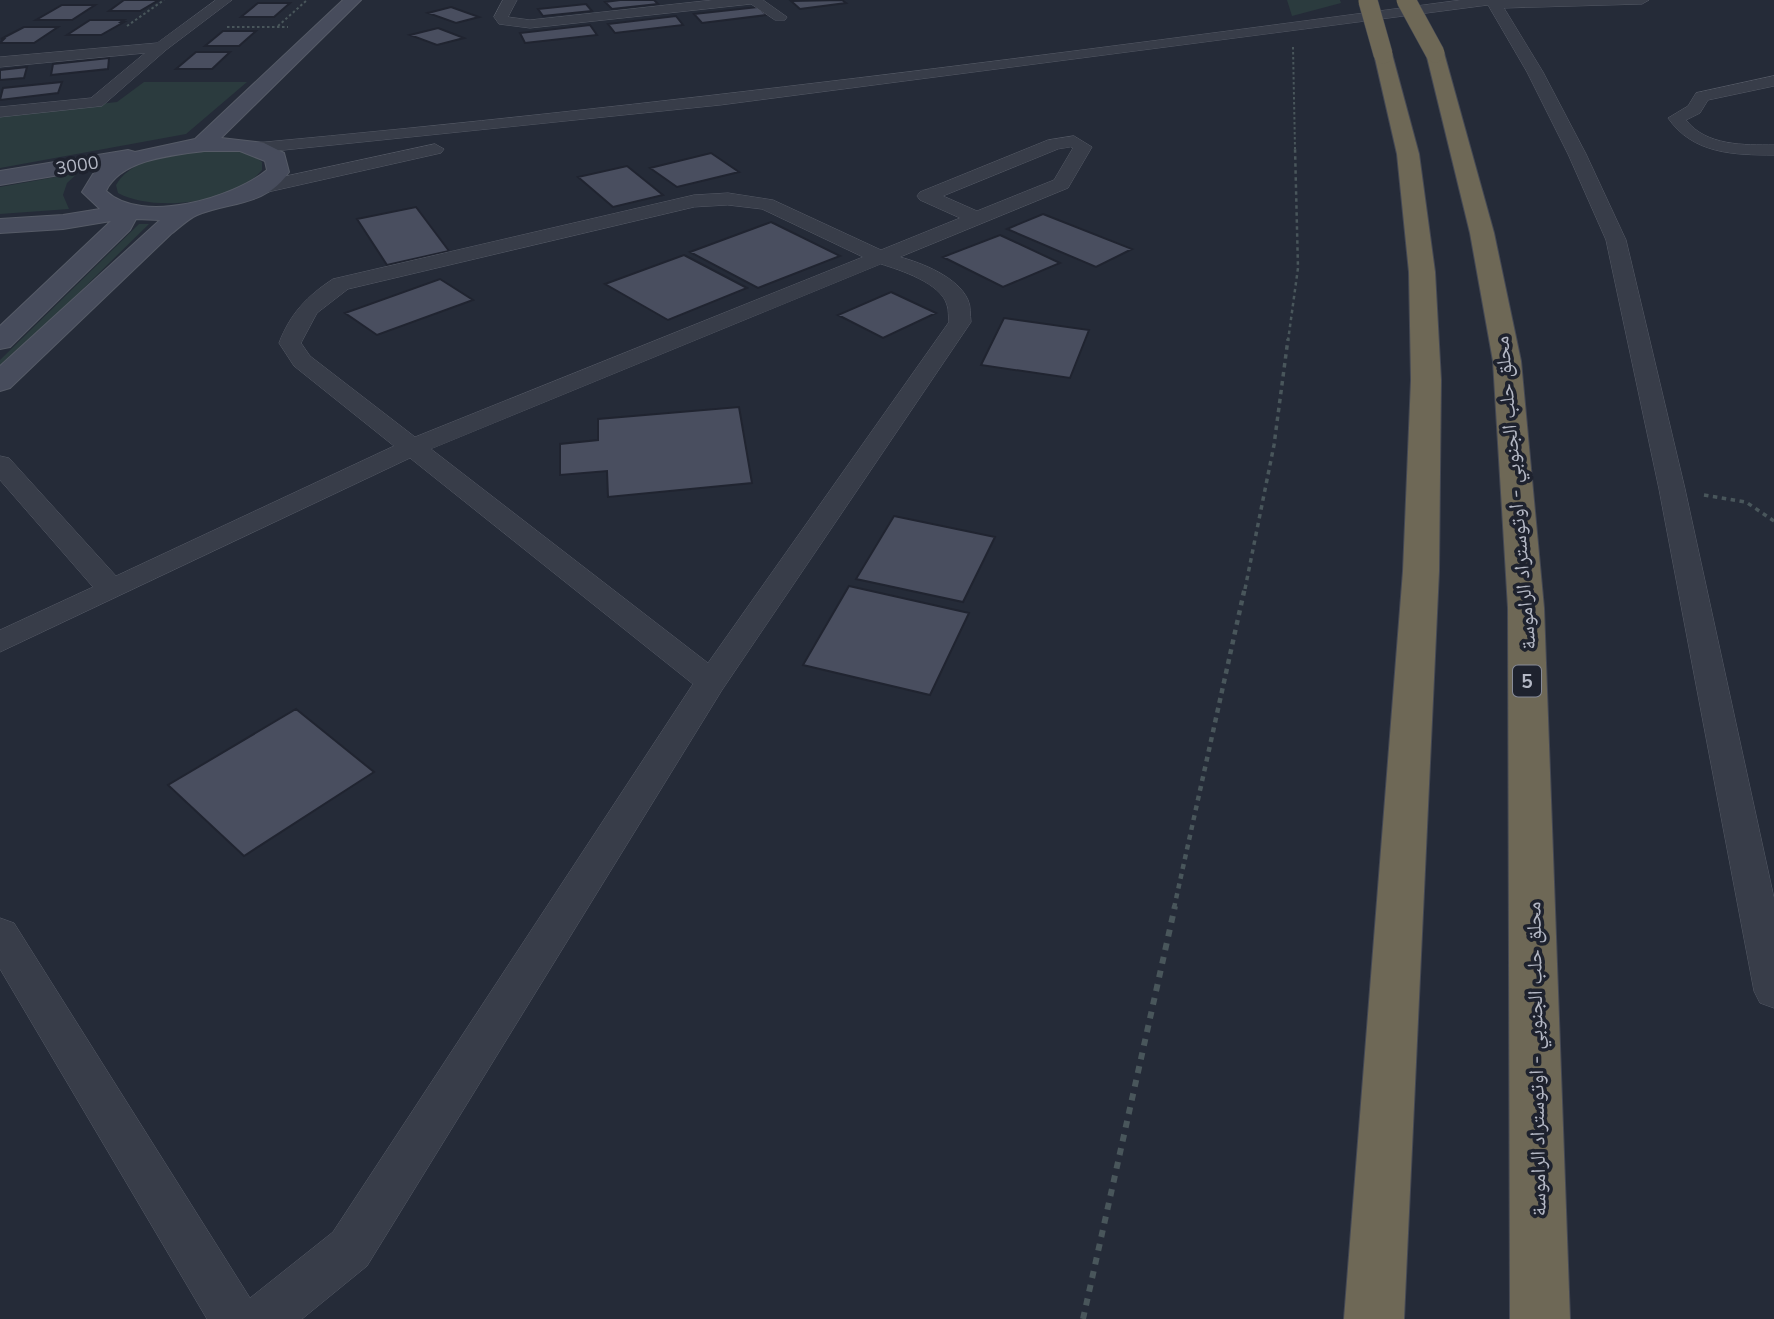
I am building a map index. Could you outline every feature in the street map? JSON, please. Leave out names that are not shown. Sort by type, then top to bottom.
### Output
[{"type":"highway","name":"محلق حلب الجنوبي - اوتوستراد الراموسة","points":[[1406,0],[1435,53],[1482,233],[1507,361],[1526,608],[1540,1319]]},
{"type":"highway","points":[[1368,1],[1408,154],[1422,272],[1426,380],[1421,571],[1374,1319]]},
{"type":"street","points":[[0,112],[96,102],[161,47],[225,0]]},
{"type":"street","points":[[510,0],[501,17],[504,21],[530,24],[753,0],[780,17]]},
{"type":"street","points":[[129,211],[104,204],[94,192],[101,178],[122,165],[154,153],[200,146],[255,148],[403,135],[785,94],[1496,6],[1642,0]]},
{"type":"street","points":[[351,29],[361,5]]},
{"type":"street","points":[[200,146],[361,5]]},
{"type":"street","points":[[473,144],[869,97],[1293,41],[1496,6]]},
{"type":"street","points":[[1496,6],[1535,72],[1616,240],[1672,489],[1774,991]]},
{"type":"street","points":[[0,62],[161,47]]},
{"type":"street","points":[[1774,81],[1702,96],[1694,109],[1676,118],[1683,131],[1700,141],[1745,150],[1774,150]]},
{"type":"street","points":[[255,148],[257,124]]},
{"type":"street","points":[[0,642],[411,448],[1061,184],[1083,147],[1074,141],[1054,144],[927,197],[976,218]]},
{"type":"street","points":[[0,226],[63,222],[129,211],[189,210],[228,201],[259,188],[445,147]]},
{"type":"street","points":[[255,148],[276,158],[278,172],[259,188]]},
{"type":"street","name":"3000","points":[[0,178],[154,153]]},
{"type":"street","points":[[264,1319],[350,1249],[711,682],[960,321],[958,301],[942,285],[920,270],[882,258],[766,204],[729,199],[694,201],[341,284],[317,299],[298,321],[290,343],[302,361],[711,682]]},
{"type":"street","points":[[0,382],[162,229],[189,210]]},
{"type":"street","points":[[0,341],[121,225],[129,211]]},
{"type":"street","points":[[0,464],[111,589]]},
{"type":"street","points":[[0,934],[235,1319]]},
{"type":"path","points":[[277,27],[307,0]]},
{"type":"path","points":[[189,26],[290,27]]},
{"type":"path","points":[[1083,1319],[1248,579],[1274,445],[1298,268],[1293,41]]},
{"type":"path","points":[[1672,489],[1746,502],[1774,521]]},
{"type":"shaded area","points":[[1287,0],[1340,0],[1341,3],[1292,16]]},
{"type":"shaded area","points":[[144,82],[247,82],[186,134],[0,168],[0,115],[117,102]]},
{"type":"shaded area","points":[[220,149],[254,156],[262,162],[262,170],[250,181],[233,190],[194,201],[152,202],[118,193],[116,185],[125,174],[149,160],[178,153]]},
{"type":"shaded area","points":[[78,173],[67,183],[63,195],[69,209],[0,214],[0,187]]},
{"type":"shaded area","points":[[139,224],[149,224],[0,370],[0,360]]},
{"type":"building","points":[[124,0],[159,0],[140,11],[109,11]]},
{"type":"building","points":[[654,0],[658,4],[612,9],[605,2]]},
{"type":"building","points":[[842,0],[846,3],[800,9],[791,1]]},
{"type":"building","points":[[258,3],[290,3],[274,17],[241,17]]},
{"type":"building","points":[[586,4],[592,11],[543,16],[538,9]]},
{"type":"building","points":[[62,5],[95,5],[72,20],[36,20]]},
{"type":"building","points":[[451,7],[479,17],[456,23],[428,13]]},
{"type":"building","points":[[758,7],[767,15],[702,23],[694,14]]},
{"type":"building","points":[[676,16],[683,25],[615,33],[608,24]]},
{"type":"building","points":[[90,20],[124,22],[101,35],[67,35]]},
{"type":"building","points":[[590,25],[597,35],[525,43],[520,33]]},
{"type":"building","points":[[24,27],[58,27],[34,43],[0,43],[4,39],[1,39]]},
{"type":"building","points":[[438,28],[464,38],[437,45],[410,35]]},
{"type":"building","points":[[223,31],[256,31],[239,46],[205,46]]},
{"type":"building","points":[[196,52],[230,52],[212,69],[176,69]]},
{"type":"building","points":[[109,58],[108,69],[51,75],[53,64]]},
{"type":"building","points":[[27,67],[24,78],[0,80],[0,70]]},
{"type":"building","points":[[62,82],[58,93],[0,100],[3,88]]},
{"type":"building","points":[[711,153],[739,172],[677,187],[650,168]]},
{"type":"building","points":[[627,166],[663,195],[613,207],[578,177]]},
{"type":"building","points":[[416,207],[449,251],[387,265],[357,219]]},
{"type":"building","points":[[1043,214],[1132,249],[1096,267],[1007,229]]},
{"type":"building","points":[[771,222],[840,256],[758,288],[690,252]]},
{"type":"building","points":[[1000,235],[1060,263],[1003,287],[943,257]]},
{"type":"building","points":[[684,255],[747,288],[668,320],[605,284]]},
{"type":"building","points":[[440,279],[473,300],[377,335],[345,313]]},
{"type":"building","points":[[891,292],[936,313],[883,338],[838,315]]},
{"type":"building","points":[[1004,318],[1089,330],[1070,378],[981,365]]},
{"type":"building","points":[[739,407],[752,483],[608,497],[607,471],[560,475],[560,444],[598,440],[598,419]]},
{"type":"building","points":[[894,516],[995,537],[963,602],[856,579]]},
{"type":"building","points":[[849,586],[969,613],[930,695],[803,665]]},
{"type":"building","points":[[296,709],[374,772],[244,856],[168,785]]}]
